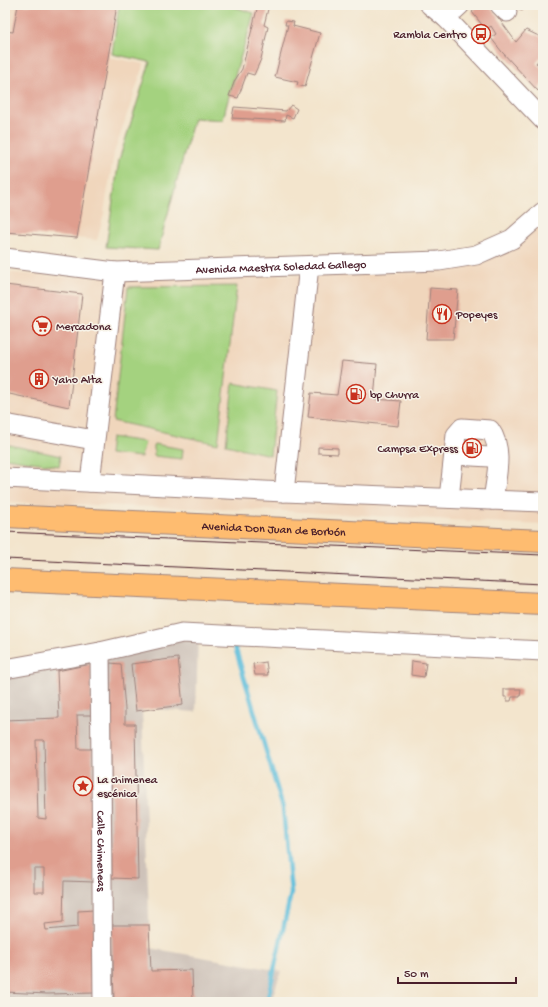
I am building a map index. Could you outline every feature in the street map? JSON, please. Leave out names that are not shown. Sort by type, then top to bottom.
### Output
[{"type":"main road","name":"Avenida Don Juan de Borbón","points":[[5,516],[543,541]]},
{"type":"main road","points":[[5,580],[543,604]]},
{"type":"street","points":[[430,5],[446,18],[543,120]]},
{"type":"street","points":[[446,18],[460,5]]},
{"type":"street","name":"Avenida Maestra Soledad Gallego","points":[[5,258],[114,272],[439,261],[476,255],[512,239],[543,212]]},
{"type":"street","points":[[284,492],[309,266]]},
{"type":"street","points":[[90,482],[114,272]]},
{"type":"street","points":[[5,424],[94,440]]},
{"type":"street","points":[[450,498],[456,434],[462,428],[490,430],[495,438],[497,454],[493,500]]},
{"type":"street","points":[[454,448],[490,457],[497,454]]},
{"type":"street","points":[[5,478],[284,492],[543,502]]},
{"type":"street","points":[[5,669],[100,652],[182,633],[543,651]]},
{"type":"street","name":"Calle Chimeneas","points":[[100,652],[103,1002]]},
{"type":"shaded area","points":[[5,5],[117,5],[108,57],[144,64],[114,153],[103,218],[97,240],[5,231]]},
{"type":"shaded area","points":[[543,224],[543,525],[284,511],[5,502],[5,272],[62,277],[314,275],[427,272],[486,262]]},
{"type":"shaded area","points":[[198,635],[196,712],[142,708],[150,948],[281,971],[271,1002],[5,1002],[5,675]]},
{"type":"green space","points":[[119,5],[228,5],[254,13],[223,120],[194,118],[158,250],[106,247],[119,160],[150,62],[112,54]]},
{"type":"green space","points":[[237,286],[218,444],[113,421],[128,287]]},
{"type":"green space","points":[[233,383],[277,391],[270,455],[226,445]]},
{"type":"green space","points":[[111,437],[145,442],[141,457],[109,454]]},
{"type":"green space","points":[[5,444],[61,456],[59,466],[5,458]]},
{"type":"green space","points":[[154,444],[183,449],[182,459],[154,456]]},
{"type":"building","points":[[18,5],[117,5],[77,238],[5,232],[5,31],[13,32]]},
{"type":"building","points":[[258,5],[269,5],[264,25],[268,27],[261,59],[254,75],[247,73],[238,98],[229,96],[235,80],[242,69]]},
{"type":"building","points":[[478,5],[489,5],[516,42],[526,30],[543,38],[543,55],[536,63],[543,69],[543,83],[538,91],[491,38],[496,34],[491,26],[486,30],[472,12]]},
{"type":"building","points":[[514,5],[527,5],[522,11]]},
{"type":"building","points":[[286,21],[294,22],[293,26],[320,33],[305,87],[297,85],[298,82],[275,77],[288,25],[285,25]]},
{"type":"building","points":[[291,105],[297,109],[293,118],[286,115],[285,121],[232,118],[234,107],[286,111]]},
{"type":"building","name":"Mercadona","points":[[5,285],[82,294],[69,407],[5,393]]},
{"type":"building","name":"Popeyes","points":[[430,288],[458,290],[453,339],[426,339]]},
{"type":"building","name":"bp Churra","points":[[342,361],[377,364],[374,399],[401,401],[398,426],[308,417],[311,393],[337,395]]},
{"type":"building","points":[[318,447],[338,448],[338,454],[318,453]]},
{"type":"building","points":[[178,658],[183,705],[136,711],[131,664]]},
{"type":"building","points":[[412,661],[426,663],[424,677],[411,675]]},
{"type":"building","points":[[266,662],[268,675],[255,675],[253,664]]},
{"type":"building","points":[[110,663],[121,664],[125,724],[135,724],[138,879],[112,878]]},
{"type":"building","points":[[91,664],[91,715],[77,715],[78,749],[92,749],[95,882],[64,881],[63,922],[45,924],[46,930],[78,927],[78,911],[94,910],[96,993],[47,994],[5,992],[5,720],[59,718],[57,671]],"holes":[[[36,740],[44,740],[46,819],[38,818]],[[34,869],[44,869],[44,892],[34,892]]]},
{"type":"building","points":[[504,689],[521,689],[520,697],[512,697],[511,701],[507,701],[507,697],[504,697]]},
{"type":"building","points":[[112,925],[149,925],[151,971],[192,970],[193,1002],[152,1002],[152,999],[132,1000],[132,1002],[114,1002]]},
{"type":"waterway","points":[[233,640],[283,808],[291,893],[267,1002]]},
{"type":"tram line","points":[[5,532],[543,555]]},
{"type":"tram line","points":[[5,559],[543,584]]},
{"type":"place","name":"Rambla Centro","points":[[481,34]]},
{"type":"place","name":"Popeyes","points":[[442,314]]},
{"type":"place","name":"Mercadona","points":[[42,326]]},
{"type":"place","name":"Yaho Alta","points":[[39,379]]},
{"type":"place","name":"bp Churra","points":[[356,394]]},
{"type":"place","name":"Campsa Express","points":[[472,448]]},
{"type":"place","name":"La chimenea escénica","points":[[83,786]]}]
